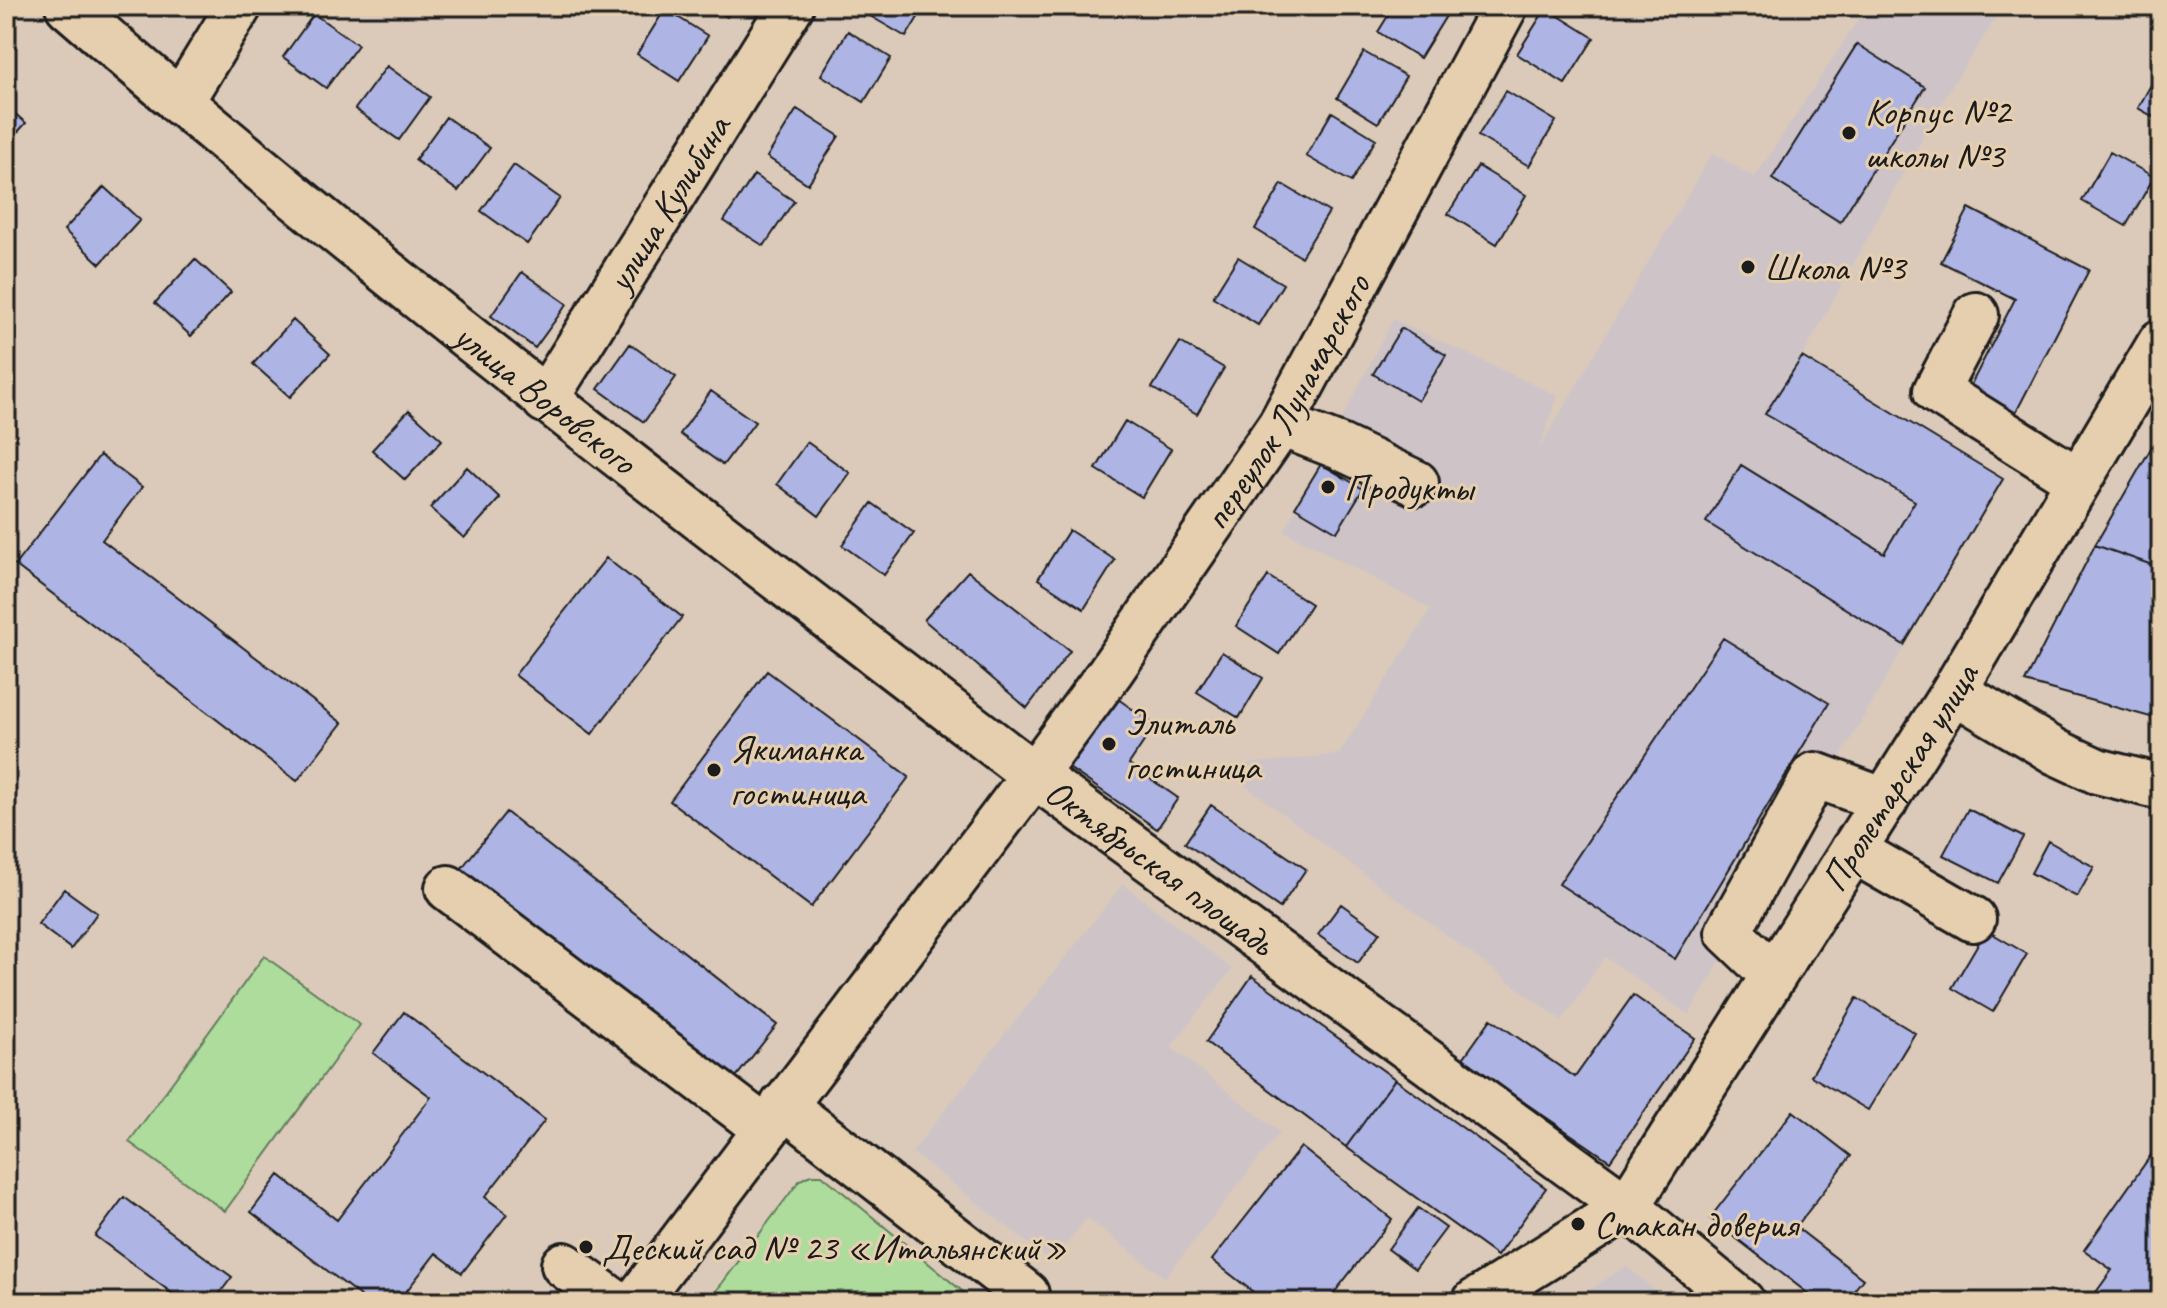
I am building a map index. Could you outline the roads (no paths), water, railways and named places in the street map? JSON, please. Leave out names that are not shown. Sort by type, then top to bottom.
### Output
[{"type":"street","name":"улица Воровского","points":[[68,6],[180,103],[545,400],[1034,775]]},
{"type":"street","points":[[180,103],[239,6]]},
{"type":"street","name":"улица Кулибина","points":[[545,400],[791,6]]},
{"type":"street","name":"переулок Луначарского","points":[[1034,775],[1110,672],[1281,424],[1505,6]]},
{"type":"street","points":[[1976,315],[1936,391],[2078,480]]},
{"type":"street","name":"Пролетарская улица","points":[[1627,1207],[1954,691],[2161,342]]},
{"type":"street","points":[[1281,424],[1340,447],[1416,483]]},
{"type":"street","points":[[1954,691],[2056,752],[2097,771],[2161,787]]},
{"type":"street","name":"Октябрьская площадь","points":[[636,1302],[1034,775],[1627,1207],[1742,1302]]},
{"type":"street","points":[[1773,975],[1728,932],[1815,775],[1885,801]]},
{"type":"street","points":[[1853,850],[1973,919]]},
{"type":"street","points":[[448,888],[1026,1294]]},
{"type":"street","points":[[1475,1302],[1627,1207]]},
{"type":"street","points":[[564,1265],[614,1302]]},
{"type":"place","name":"Корпус №2 школы №3","points":[[1849,133]]},
{"type":"place","name":"Школа №3","points":[[1748,267]]},
{"type":"place","name":"Продукты","points":[[1328,487]]},
{"type":"place","name":"Элиталь гостиница","points":[[1109,744]]},
{"type":"place","name":"Якиманка гостиница","points":[[714,770]]},
{"type":"place","name":"Стакан доверия","points":[[1578,1224]]},
{"type":"place","name":"Деский сад № 23 «Итальянский»","points":[[586,1247]]}]
